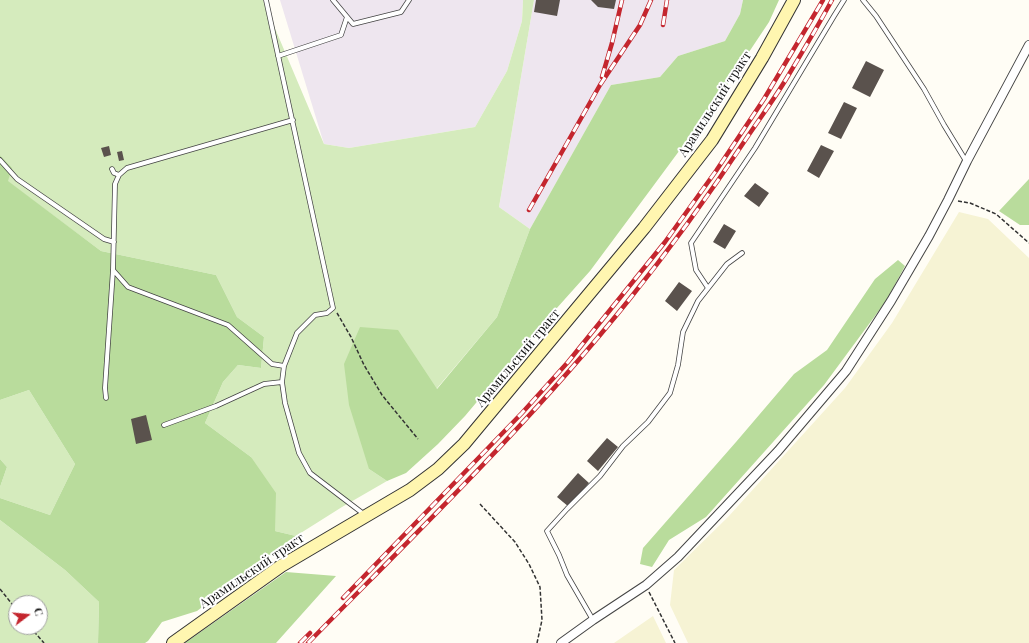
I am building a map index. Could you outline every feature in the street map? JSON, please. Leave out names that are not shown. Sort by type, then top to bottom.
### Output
[{"type":"main road","name":"Арамильский тракт","points":[[173,643],[281,566],[410,490],[438,469],[464,444],[644,228],[712,140],[762,58],[794,0]]},
{"type":"street","points":[[561,643],[646,585],[678,557],[778,451],[846,371],[892,301],[948,200],[967,161],[1029,45]]},
{"type":"lane","points":[[266,0],[333,308],[327,314],[315,315],[298,333],[284,366],[282,382],[285,403],[299,453],[310,473],[366,516]]},
{"type":"lane","points":[[333,0],[353,24],[401,12],[409,0]]},
{"type":"lane","points":[[708,288],[696,270],[691,243],[755,148],[844,0]]},
{"type":"lane","points":[[863,0],[876,16],[924,89],[944,125],[967,161]]},
{"type":"lane","points":[[278,56],[341,35],[347,17]]},
{"type":"lane","points":[[106,398],[105,388],[113,270],[115,184],[119,175],[127,168],[293,120]]},
{"type":"lane","points":[[0,160],[18,179],[104,239],[114,242]]},
{"type":"lane","points":[[112,169],[114,173],[119,175]]},
{"type":"lane","points":[[593,620],[567,575],[547,531],[600,476],[623,446],[648,422],[670,393],[678,365],[683,332],[698,301],[727,264],[742,253]]},
{"type":"lane","points":[[113,270],[128,287],[228,325],[272,364],[284,366]]},
{"type":"lane","points":[[164,425],[216,406],[264,384],[282,382]]},
{"type":"path","points":[[948,200],[970,203],[996,214],[1029,242]]},
{"type":"path","points":[[333,308],[351,337],[364,365],[382,395],[418,439]]},
{"type":"path","points":[[480,504],[515,542],[529,564],[540,587],[542,620],[537,643]]},
{"type":"path","points":[[646,585],[675,643]]},
{"type":"path","points":[[0,589],[8,599]]},
{"type":"path","points":[[37,635],[44,643]]},
{"type":"shaded area","points":[[280,0],[523,0],[522,21],[507,71],[475,127],[349,148],[324,144]]},
{"type":"shaded area","points":[[534,0],[743,0],[740,14],[725,41],[678,56],[660,77],[611,85],[530,229],[499,207]]},
{"type":"shaded area","points":[[959,212],[988,219],[1029,258],[1029,643],[688,643],[670,605],[674,570],[728,517],[845,388],[892,323]]},
{"type":"shaded area","points":[[653,616],[666,643],[614,643]]},
{"type":"green space","points":[[0,0],[263,0],[324,144],[349,148],[475,127],[507,71],[522,21],[523,0],[534,0],[499,207],[530,229],[497,317],[369,469],[387,481],[296,536],[275,531],[251,457],[205,423],[223,382],[238,365],[261,368],[264,337],[237,317],[216,275],[101,251],[7,181],[11,168],[0,155]]},
{"type":"green space","points":[[743,0],[779,0],[769,22],[719,97],[590,271],[539,328],[465,416],[438,444],[406,473],[387,481],[369,469],[349,405],[344,364],[360,327],[398,330],[437,389],[497,317],[530,229],[611,85],[660,77],[678,56],[725,41],[740,14]]},
{"type":"green space","points":[[0,155],[12,168],[8,181],[101,251],[216,275],[237,317],[264,337],[261,368],[238,365],[223,382],[205,423],[251,457],[276,493],[275,531],[296,536],[197,611],[162,622],[145,643],[98,643],[99,602],[65,570],[0,520],[0,498],[50,515],[75,464],[29,390],[0,400]]},
{"type":"green space","points":[[1029,179],[1029,225],[1020,225],[999,211]]},
{"type":"green space","points":[[898,260],[905,266],[886,301],[824,385],[706,517],[669,540],[652,567],[640,564],[643,548],[794,374],[827,350],[875,279]]},
{"type":"green space","points":[[29,390],[75,464],[50,515],[0,498],[0,487],[7,467],[0,459],[0,400]]},
{"type":"green space","points":[[0,459],[7,467],[0,487]]},
{"type":"green space","points":[[0,520],[65,570],[99,602],[98,643],[0,643]]},
{"type":"green space","points":[[286,572],[336,576],[276,643],[185,643]]},
{"type":"building","points":[[536,0],[560,0],[557,16],[534,12]]},
{"type":"building","points":[[591,0],[616,0],[614,9],[598,7]]},
{"type":"building","points":[[866,61],[884,70],[870,97],[852,88]]},
{"type":"building","points":[[844,102],[857,108],[841,139],[828,133]]},
{"type":"building","points":[[821,145],[834,151],[819,178],[807,171]]},
{"type":"building","points":[[109,146],[111,155],[104,157],[101,148]]},
{"type":"building","points":[[122,151],[124,160],[119,161],[117,152]]},
{"type":"building","points":[[755,183],[769,193],[759,207],[744,196]]},
{"type":"building","points":[[724,224],[736,231],[725,249],[713,242]]},
{"type":"building","points":[[679,282],[692,291],[677,311],[665,301]]},
{"type":"building","points":[[146,415],[152,440],[136,444],[131,419]]},
{"type":"building","points":[[607,438],[618,447],[598,471],[587,461]]},
{"type":"building","points":[[578,473],[589,483],[569,507],[557,497]]},
{"type":"railway","points":[[602,77],[622,0]]},
{"type":"railway","points":[[529,210],[600,85],[640,25],[651,0]]},
{"type":"railway","points":[[663,25],[667,0]]},
{"type":"railway","points":[[343,598],[522,413],[568,362],[665,242],[716,171],[764,99],[823,0]]},
{"type":"railway","points":[[308,643],[512,434],[591,346],[628,301],[689,222],[773,100],[832,0]]},
{"type":"railway","points":[[300,643],[310,633]]}]
